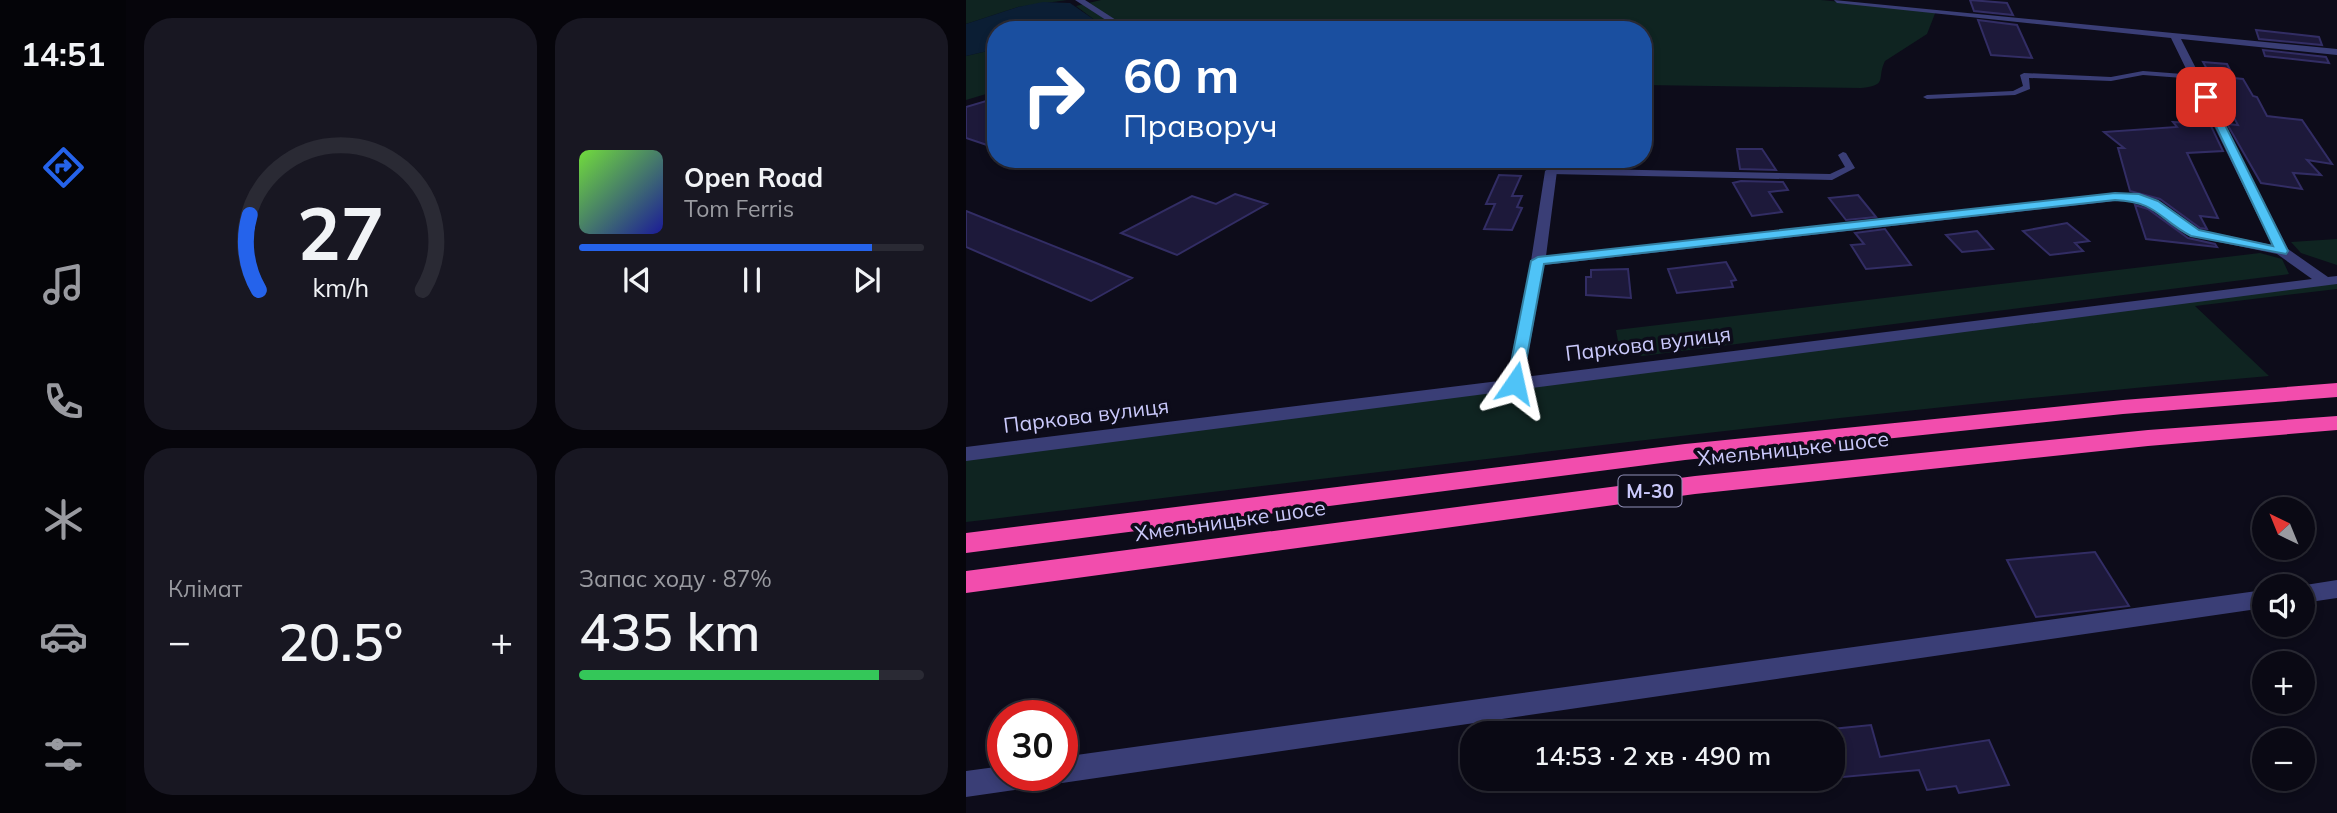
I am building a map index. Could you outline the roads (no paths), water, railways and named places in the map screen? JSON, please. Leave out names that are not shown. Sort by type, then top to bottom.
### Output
[{"type":"highway","name":"Хмельницьке шосе","points":[[966,543],[1685,452],[2123,407],[2337,390]]},
{"type":"highway","name":"Хмельницьке шосе","points":[[966,582],[1695,485],[2148,438],[2337,423]]},
{"type":"street","points":[[1079,0],[1112,20]]},
{"type":"street","points":[[1837,1],[2337,52]]},
{"type":"street","points":[[2174,34],[2282,251]]},
{"type":"street","points":[[1515,383],[1538,261],[1551,171]]},
{"type":"street","points":[[1538,261],[2115,197],[2139,198],[2154,204],[2195,233],[2282,251],[2331,281]]},
{"type":"street","name":"Паркова вулиця","points":[[966,454],[2331,281]]},
{"type":"street","points":[[2315,592],[2337,589]]},
{"type":"street","points":[[1078,768],[2252,601]]},
{"type":"street","points":[[966,784],[987,781]]},
{"type":"lane","points":[[1927,97],[2015,93],[2027,86],[2024,75],[2110,79],[2143,73],[2196,77]]},
{"type":"lane","points":[[1551,171],[1832,177],[1850,168],[1843,155]]},
{"type":"water","points":[[1043,2],[1070,3],[1096,21],[987,21],[987,51],[966,56],[966,24]]}]
